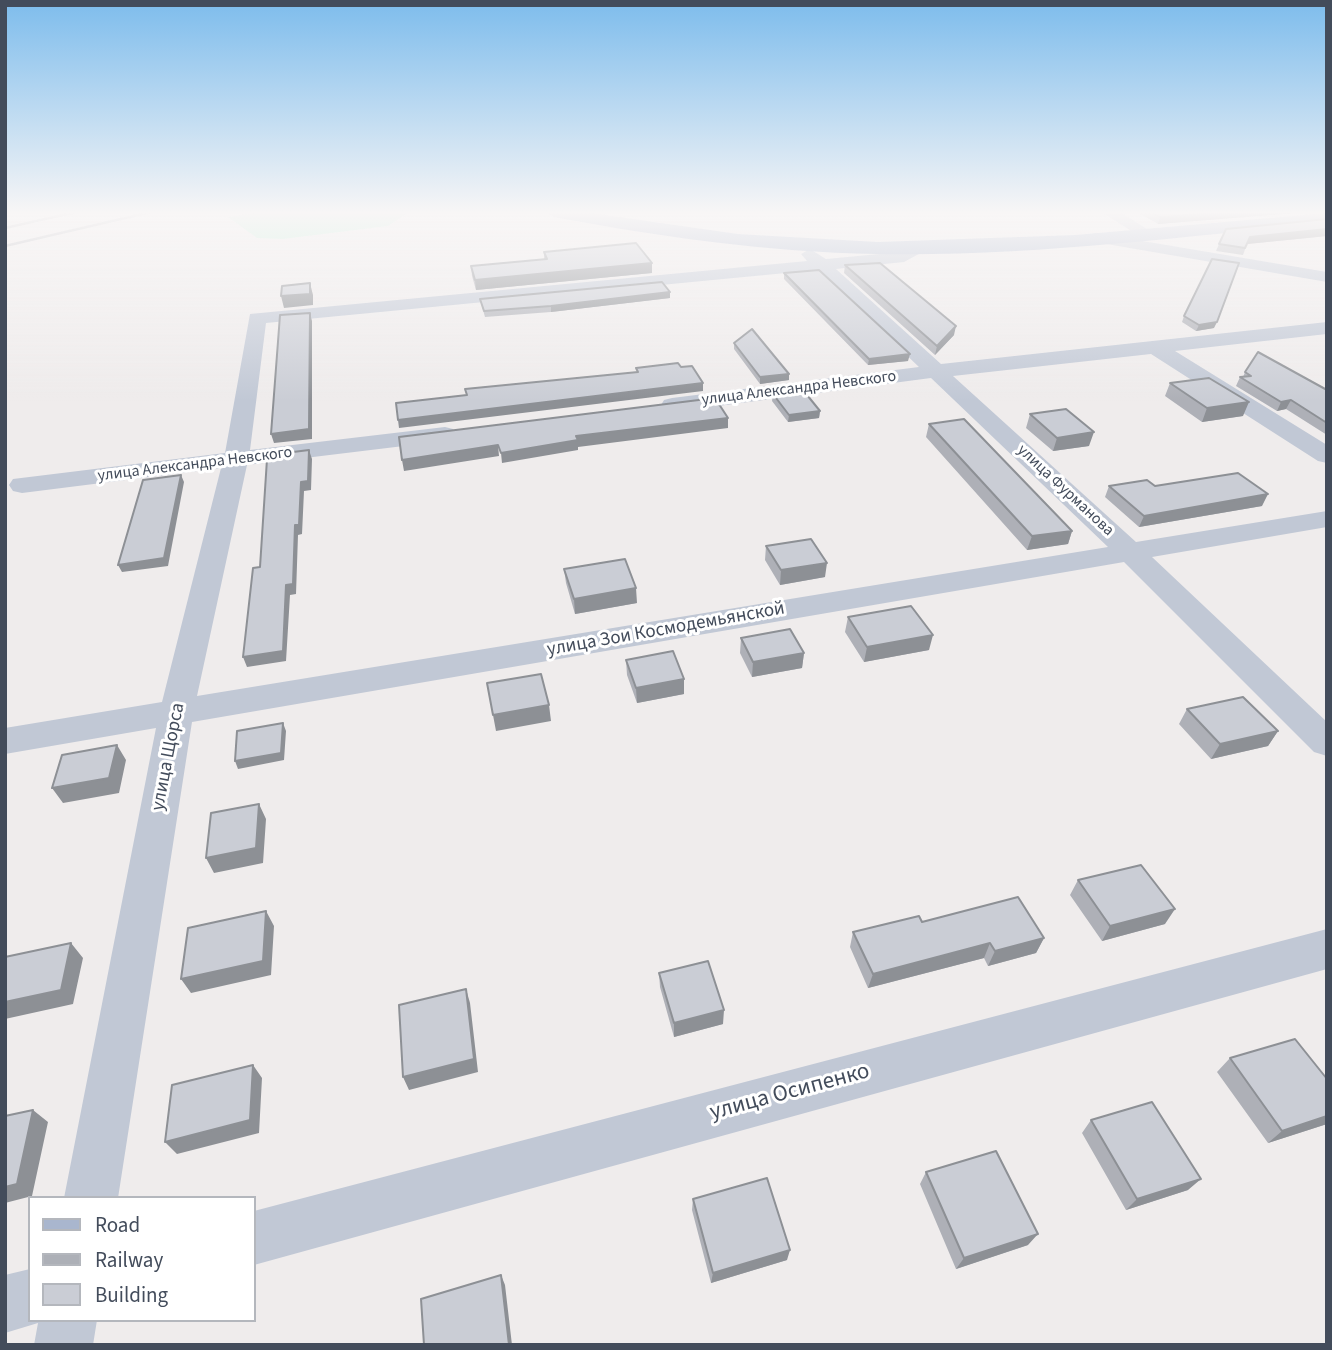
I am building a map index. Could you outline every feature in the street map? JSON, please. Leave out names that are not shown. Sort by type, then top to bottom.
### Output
[{"type":"street","name":"улица Щорса","points":[[91,1196],[176,714],[236,460],[257,318],[705,275]]},
{"type":"street","name":"улица Фурманова","points":[[832,275],[1129,551],[1327,743]]},
{"type":"street","name":"улица Александра Невского","points":[[648,408],[1327,328]]},
{"type":"street","points":[[1158,349],[1327,456]]},
{"type":"street","points":[[1288,430],[1327,425]]},
{"type":"street","name":"улица Александра Невского","points":[[22,485],[470,431]]},
{"type":"street","name":"улица Зои Космодемьянской","points":[[5,741],[1327,519]]},
{"type":"street","name":"улица Осипенко","points":[[256,1237],[1327,949]]},
{"type":"street","points":[[5,1304],[28,1298]]},
{"type":"street","points":[[63,1345],[68,1322]]},
{"type":"building","points":[[474,275],[527,275],[475,280]]},
{"type":"building","points":[[786,275],[824,275],[910,354],[869,359]]},
{"type":"building","points":[[856,275],[894,275],[956,326],[937,346]]},
{"type":"building","points":[[1204,275],[1235,275],[1217,322],[1199,325],[1184,316]]},
{"type":"building","points":[[662,282],[670,292],[551,306],[484,311],[480,299]]},
{"type":"building","points":[[310,283],[310,294],[281,296],[282,286]]},
{"type":"building","points":[[310,313],[309,429],[271,434],[280,315]]},
{"type":"building","points":[[752,329],[789,374],[760,377],[734,343]]},
{"type":"building","points":[[1258,352],[1327,390],[1327,423],[1291,400],[1281,402],[1240,377],[1251,376],[1245,372]]},
{"type":"building","points":[[678,363],[681,367],[692,366],[703,383],[398,420],[396,403],[467,395],[465,389],[638,372],[636,368]]},
{"type":"building","points":[[1209,378],[1249,402],[1207,408],[1170,383]]},
{"type":"building","points":[[803,390],[820,411],[789,415],[773,394]]},
{"type":"building","points":[[715,398],[728,418],[576,436],[578,440],[501,453],[498,445],[402,460],[399,437]]},
{"type":"building","points":[[1066,409],[1094,432],[1057,438],[1030,414]]},
{"type":"building","points":[[964,419],[1072,531],[1032,536],[929,424]]},
{"type":"building","points":[[309,450],[308,481],[301,482],[299,525],[295,525],[293,584],[286,585],[283,651],[243,657],[253,568],[260,567],[267,459],[269,455]]},
{"type":"building","points":[[1238,473],[1268,494],[1144,516],[1109,486],[1147,480],[1155,486]]},
{"type":"building","points":[[181,475],[164,558],[118,565],[143,480]]},
{"type":"building","points":[[811,539],[827,563],[781,570],[766,546]]},
{"type":"building","points":[[625,559],[636,588],[574,599],[564,569]]},
{"type":"building","points":[[911,606],[933,635],[867,647],[848,617]]},
{"type":"building","points":[[790,629],[804,653],[753,662],[741,638]]},
{"type":"building","points":[[673,651],[684,679],[636,688],[626,660]]},
{"type":"building","points":[[541,674],[549,705],[493,715],[487,683]]},
{"type":"building","points":[[1243,697],[1278,731],[1220,744],[1187,709]]},
{"type":"building","points":[[283,723],[281,753],[235,761],[237,731]]},
{"type":"building","points":[[117,745],[109,778],[52,788],[62,755]]},
{"type":"building","points":[[259,804],[256,848],[206,858],[211,813]]},
{"type":"building","points":[[1141,865],[1175,909],[1110,926],[1078,880]]},
{"type":"building","points":[[1018,897],[1044,938],[995,951],[990,943],[873,974],[853,932],[919,916],[922,922]]},
{"type":"building","points":[[266,911],[263,961],[181,979],[188,928]]},
{"type":"building","points":[[71,943],[61,990],[5,1002],[5,957]]},
{"type":"building","points":[[708,961],[724,1010],[674,1023],[659,973]]},
{"type":"building","points":[[466,989],[474,1059],[403,1077],[399,1005]]},
{"type":"building","points":[[1295,1039],[1327,1079],[1327,1116],[1282,1131],[1230,1058]]},
{"type":"building","points":[[253,1065],[250,1120],[165,1142],[172,1085]]},
{"type":"building","points":[[1152,1102],[1201,1179],[1137,1199],[1091,1120]]},
{"type":"building","points":[[33,1110],[17,1184],[5,1187],[5,1116]]},
{"type":"building","points":[[996,1151],[1038,1234],[964,1258],[926,1172]]},
{"type":"building","points":[[767,1178],[790,1250],[713,1273],[693,1199]]},
{"type":"building","points":[[501,1275],[509,1345],[424,1345],[421,1299]]}]
